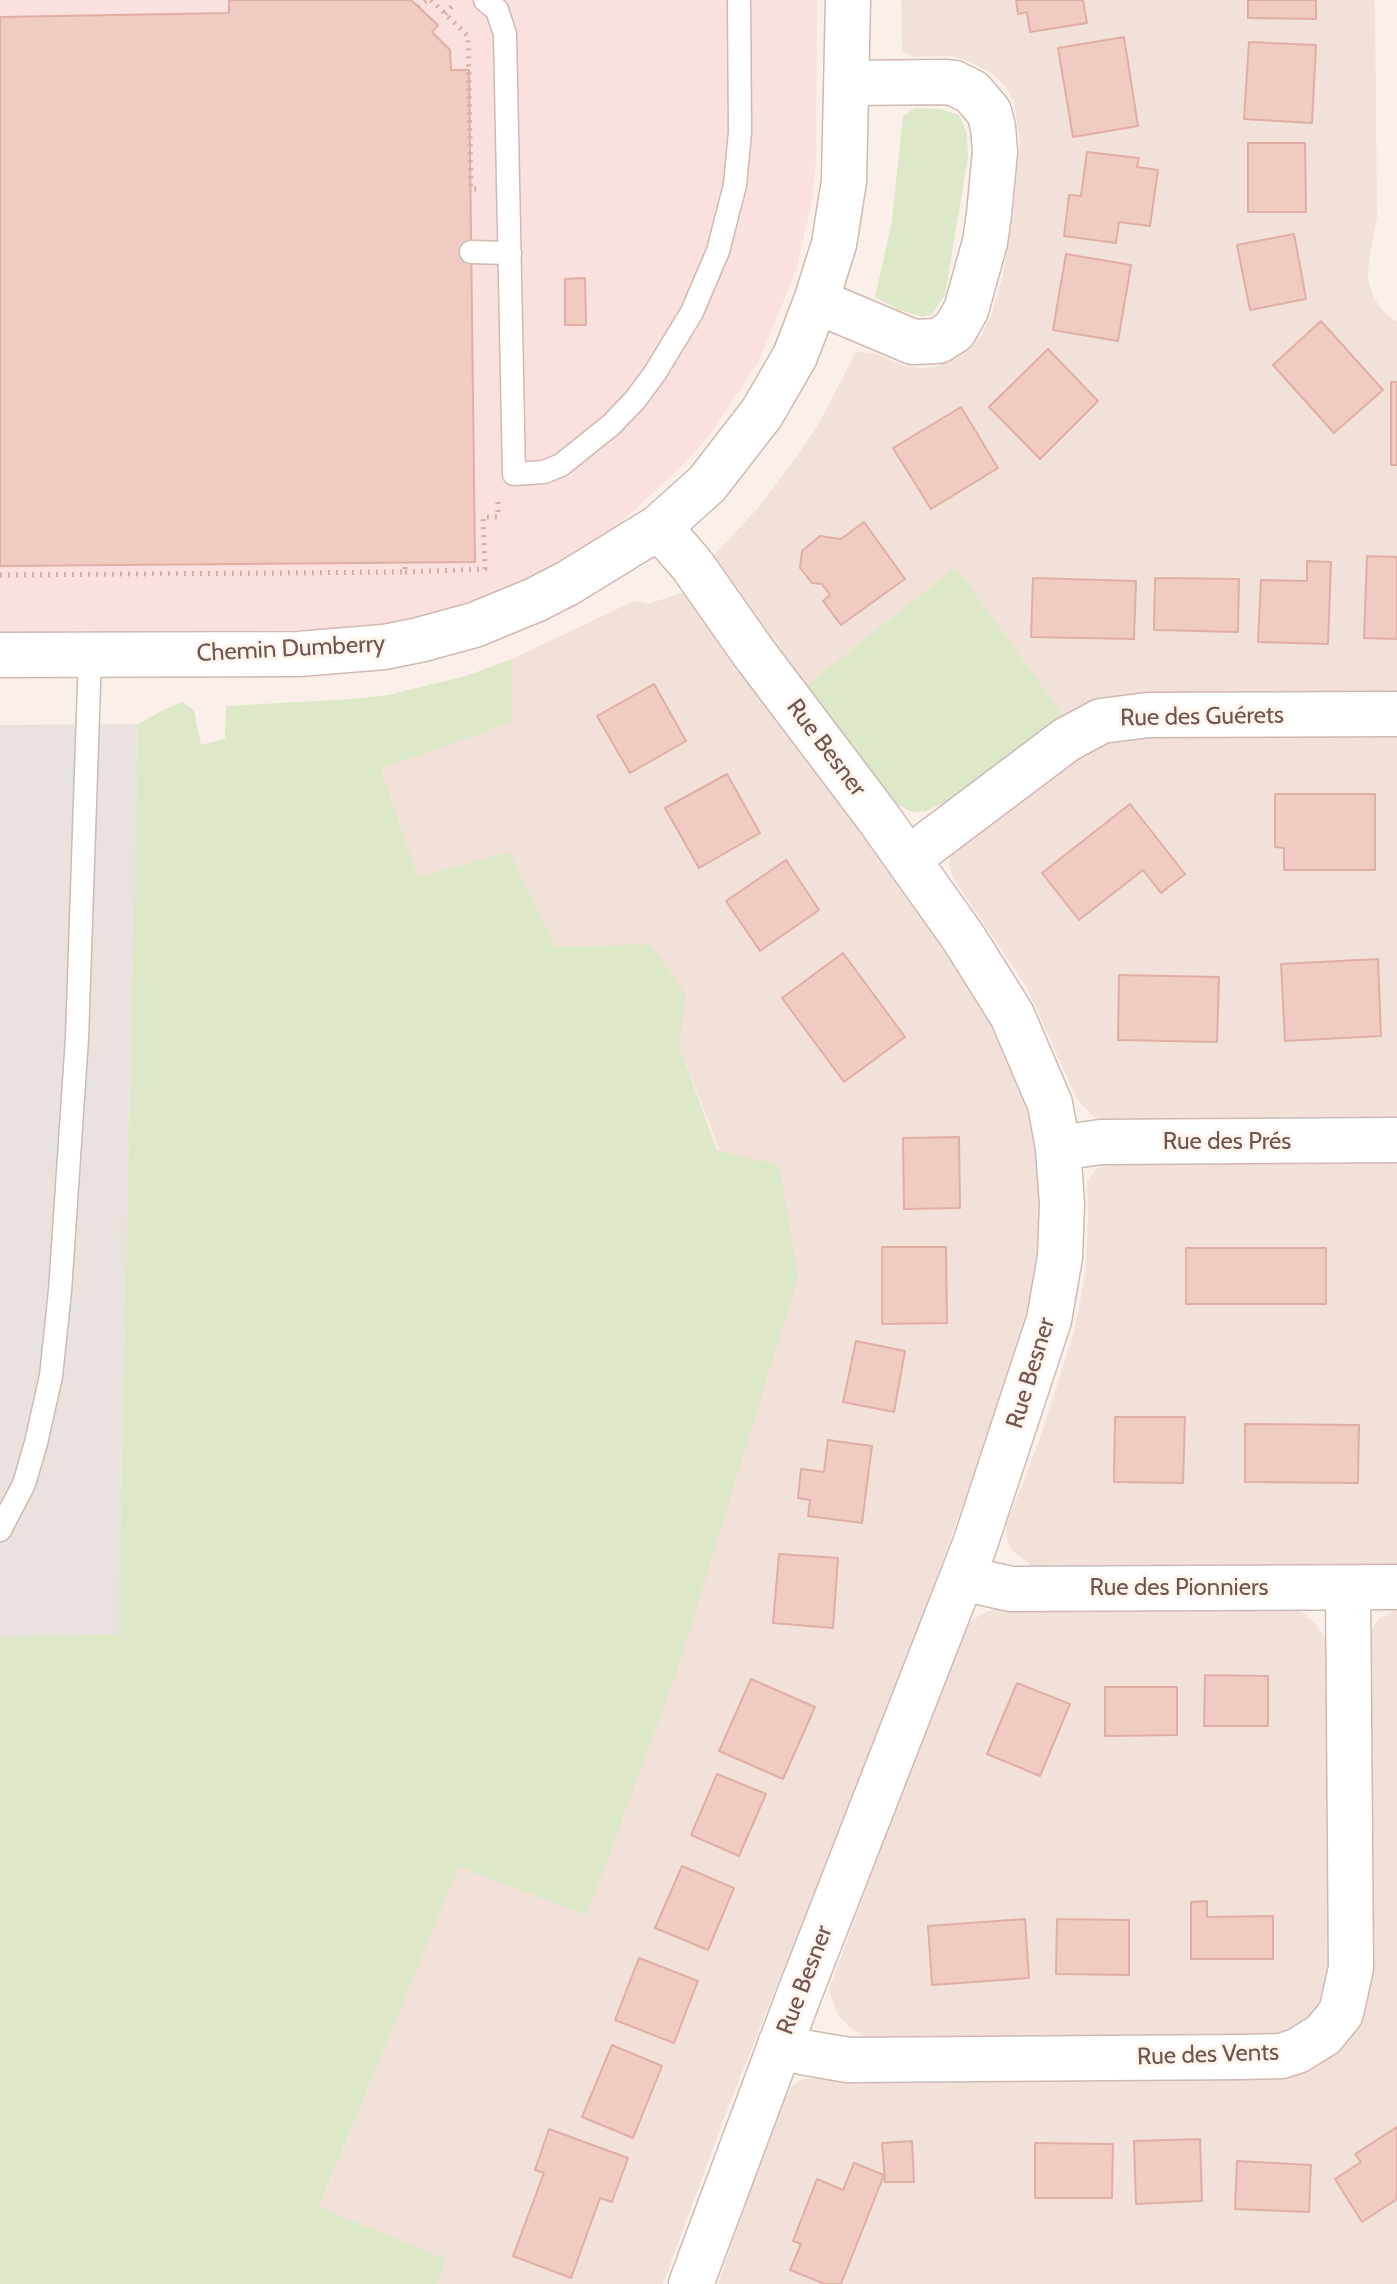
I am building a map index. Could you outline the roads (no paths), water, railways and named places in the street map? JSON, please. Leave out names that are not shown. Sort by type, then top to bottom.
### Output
[{"type":"street","name":"Chemin Dumberry","points":[[0,655],[299,654],[359,650],[419,640],[507,613],[568,583],[659,527],[707,484],[750,432],[795,356],[816,301],[834,244],[845,170],[848,0]]},
{"type":"street","points":[[816,301],[913,342],[938,341],[954,331],[966,310],[987,228],[995,139],[989,112],[982,102],[972,92],[954,83],[848,83]]},
{"type":"street","name":"Rue Besner","points":[[659,527],[692,565],[908,859],[963,937],[1012,1015],[1044,1086],[1058,1148],[1062,1204],[1061,1243],[1040,1355],[962,1578],[780,2044],[691,2284]]},
{"type":"street","name":"Rue des Guérets","points":[[908,859],[1066,740],[1101,721],[1148,715],[1397,714]]},
{"type":"street","name":"Rue des Prés","points":[[1058,1148],[1101,1142],[1397,1140]]},
{"type":"street","name":"Rue des Pionniers","points":[[962,1578],[1011,1589],[1397,1587]]},
{"type":"street","name":"Rue des Vents","points":[[780,2044],[802,2052],[848,2060],[1242,2057],[1289,2054],[1323,2035],[1341,2013],[1351,1968],[1348,1588]]},
{"type":"lane","points":[[485,0],[497,10],[505,34],[514,474],[544,472],[561,465],[611,425],[655,373],[692,312],[718,251],[735,185],[740,132],[739,0]]},
{"type":"lane","points":[[471,252],[510,253]]},
{"type":"lane","points":[[0,1530],[24,1484],[36,1443],[51,1376],[59,1303],[77,1038],[90,655]]}]
